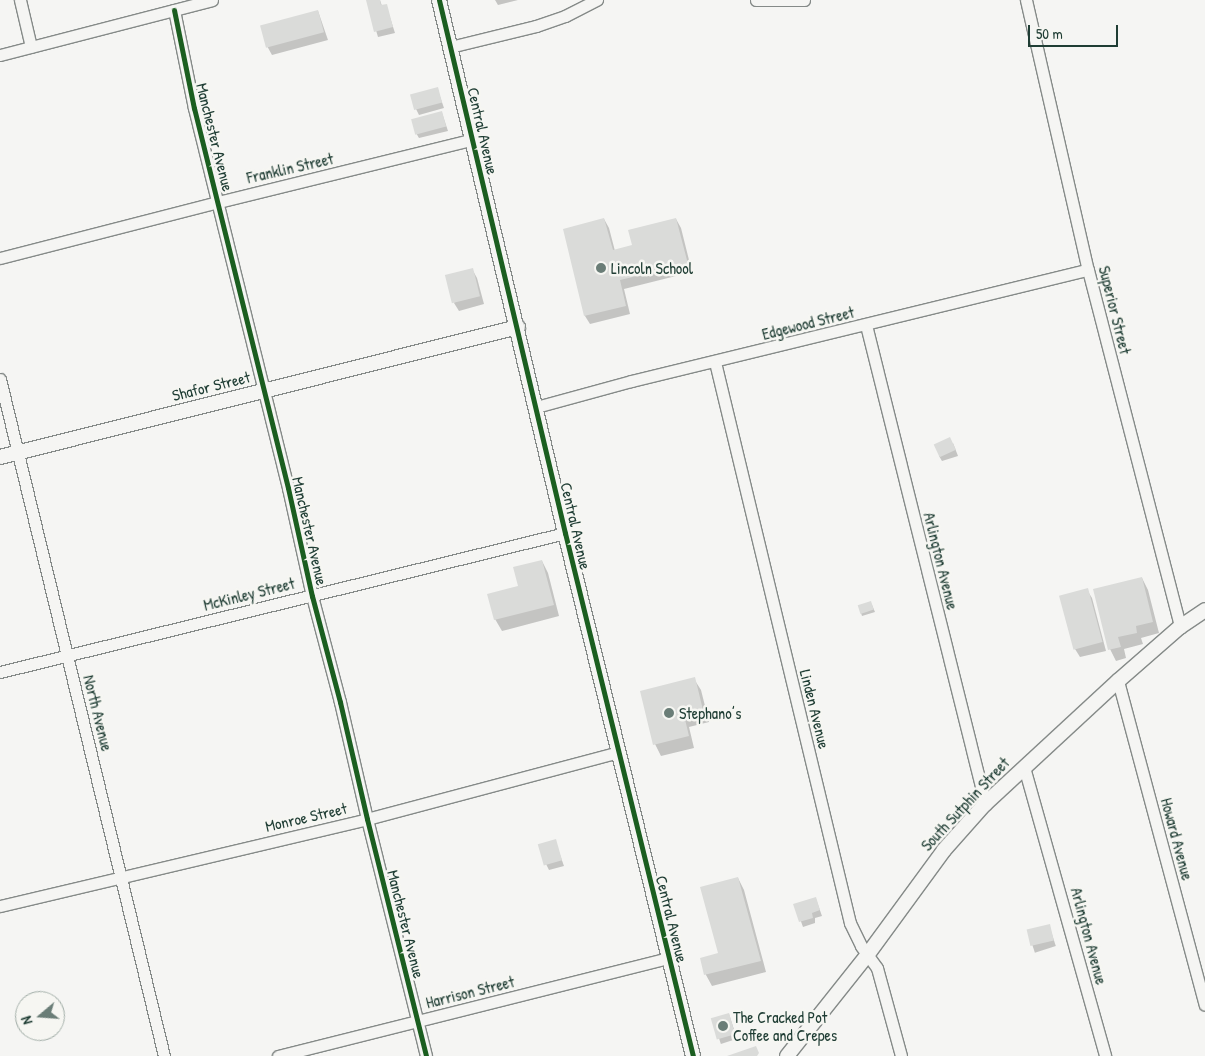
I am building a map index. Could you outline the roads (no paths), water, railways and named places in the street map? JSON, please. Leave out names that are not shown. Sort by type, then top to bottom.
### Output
[{"type":"street","points":[[20,0],[32,48]]},
{"type":"street","points":[[0,55],[212,0]]},
{"type":"street","name":"Central Avenue","points":[[439,0],[565,533],[693,1056]]},
{"type":"street","points":[[450,47],[536,26],[566,16],[597,0]]},
{"type":"street","points":[[756,0],[804,0]]},
{"type":"street","name":"Superior Street","points":[[1026,0],[1088,270],[1180,627]]},
{"type":"street","name":"Manchester Avenue","points":[[174,10],[194,108],[426,1056]]},
{"type":"street","name":"Franklin Street","points":[[0,258],[471,140]]},
{"type":"street","name":"Edgewood Street","points":[[536,407],[631,381],[866,326],[1088,270]]},
{"type":"street","name":"Arlington Avenue","points":[[866,326],[985,804]]},
{"type":"street","name":"Shafor Street","points":[[0,457],[518,328]]},
{"type":"street","name":"Linden Avenue","points":[[715,362],[850,923],[861,946],[877,968],[901,1056]]},
{"type":"street","name":"North Avenue","points":[[0,379],[164,1056]]},
{"type":"street","name":"McKinley Street","points":[[0,672],[565,533]]},
{"type":"street","name":"South Sutphin Street","points":[[787,1056],[868,954],[944,850],[985,804],[1118,681],[1180,627],[1205,610]]},
{"type":"street","name":"Howard Avenue","points":[[1118,681],[1205,1005]]},
{"type":"street","name":"Monroe Street","points":[[0,906],[367,819],[618,752]]},
{"type":"street","name":"Arlington Avenue","points":[[1024,766],[1105,1056]]},
{"type":"street","name":"Harrison Street","points":[[278,1056],[669,958]]},
{"type":"place","name":"Lincoln School","points":[[601,268]]},
{"type":"place","name":"Stephano’s","points":[[669,713]]},
{"type":"place","name":"The Cracked Pot Coffee and Crepes","points":[[723,1026]]}]
